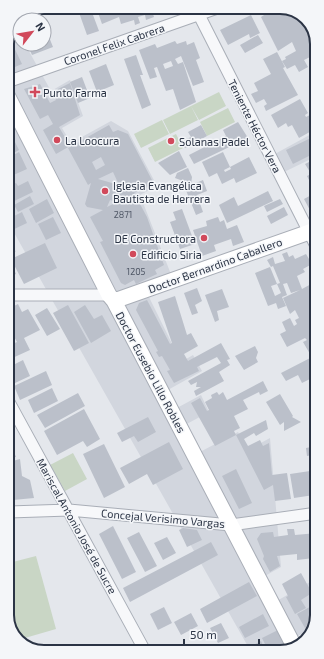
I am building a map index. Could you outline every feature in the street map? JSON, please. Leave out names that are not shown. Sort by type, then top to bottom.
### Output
[{"type":"main road","name":"Doctor Eusebio Lillo Robles","points":[[14,109],[292,643]]},
{"type":"main road","name":"Doctor Bernardino Caballero","points":[[112,298],[310,236]]},
{"type":"street","name":"Coronel Felix Cabrera","points":[[14,79],[189,14]]},
{"type":"street","name":"Teniente Héctor Vera","points":[[199,14],[310,229]]},
{"type":"street","name":"Doctor Bernardino Caballero","points":[[14,295],[112,298]]},
{"type":"street","name":"Mariscal Antonio José de Sucre","points":[[14,411],[142,645]]},
{"type":"street","name":"Concejal Verisimo Vargas","points":[[14,512],[69,510],[231,525],[310,514]]},
{"type":"shaded area","points":[[14,52],[29,52],[51,91],[70,80],[83,116],[62,128],[71,143],[111,121],[128,131],[157,186],[140,195],[174,282],[147,293],[181,362],[193,355],[202,371],[166,391],[175,409],[201,395],[209,412],[183,426],[198,453],[238,432],[248,450],[270,438],[281,567],[263,577],[275,602],[310,582],[310,615],[305,632],[293,639],[292,643],[280,645],[247,645],[14,233]]},
{"type":"shaded area","points":[[310,135],[310,159],[282,173],[273,155]]},
{"type":"green space","name":"Solanas Padel","points":[[219,92],[226,106],[199,120],[191,106]]},
{"type":"green space","name":"Solanas Padel","points":[[191,106],[198,120],[170,134],[163,120]]},
{"type":"green space","name":"Solanas Padel","points":[[228,108],[235,122],[207,136],[200,122]]},
{"type":"green space","name":"Solanas Padel","points":[[162,120],[169,134],[141,148],[134,134]]},
{"type":"green space","name":"Solanas Padel","points":[[176,134],[183,148],[155,162],[148,148]]},
{"type":"green space","points":[[73,453],[87,479],[65,491],[50,465]]},
{"type":"green space","points":[[36,556],[56,629],[25,638],[16,627],[14,615],[14,562]]},
{"type":"building","points":[[80,14],[93,14],[99,31],[87,35]]},
{"type":"building","points":[[98,14],[153,14],[154,17],[146,20],[145,15],[138,17],[140,23],[135,25],[134,20],[121,24],[119,17],[102,24]]},
{"type":"building","points":[[266,14],[282,14],[300,21],[308,32],[310,57],[304,60],[308,67],[299,72],[295,65],[287,69],[282,61],[286,59],[285,57],[296,51],[292,42],[278,51],[261,17]]},
{"type":"building","points":[[251,15],[260,33],[250,38],[249,34],[228,45],[220,30]]},
{"type":"building","points":[[258,35],[263,43],[245,53],[240,45]]},
{"type":"building","points":[[175,41],[177,44],[186,41],[187,45],[194,42],[200,58],[196,60],[204,82],[193,86],[181,56],[175,59],[178,64],[183,62],[196,102],[180,110],[173,89],[166,91],[157,67],[154,68],[157,77],[150,79],[139,50],[155,44],[157,48]],"holes":[[[171,61],[173,66],[165,69],[163,64]]]},
{"type":"building","points":[[14,52],[16,52],[22,64],[14,67]]},
{"type":"building","points":[[31,52],[40,52],[32,55]]},
{"type":"building","points":[[277,52],[285,67],[283,68],[298,95],[266,111],[264,106],[267,104],[264,99],[256,103],[251,94],[258,91],[254,83],[271,74],[263,59]]},
{"type":"building","points":[[136,55],[143,75],[140,75],[151,105],[142,109],[124,59]]},
{"type":"building","points":[[106,64],[114,85],[97,92],[89,71]]},
{"type":"building","points":[[82,77],[90,98],[78,103],[70,82]]},
{"type":"building","points":[[70,83],[80,115],[59,127],[70,146],[56,154],[43,130],[53,124],[48,115],[40,119],[24,89],[40,84],[50,103],[56,100],[52,92]]},
{"type":"building","points":[[300,99],[308,113],[305,115],[306,117],[310,115],[310,132],[299,138],[292,125],[288,127],[286,123],[278,128],[271,115]]},
{"type":"building","points":[[238,122],[248,138],[194,164],[189,155],[226,136],[223,130]]},
{"type":"building","points":[[109,125],[113,132],[118,130],[128,134],[154,184],[134,193],[147,217],[164,265],[155,270],[157,274],[136,284],[134,280],[125,285],[121,283],[100,242],[103,241],[90,217],[103,210],[87,207],[85,204],[91,183],[88,185],[68,148]],"holes":[[[101,157],[105,165],[96,170],[92,162]],[[113,172],[119,185],[98,179]],[[117,197],[125,198],[107,207],[110,200],[116,202]]]},
{"type":"building","points":[[201,125],[207,136],[185,148],[182,141],[191,137],[188,132]]},
{"type":"building","points":[[310,138],[310,158],[309,156],[293,164],[286,150]]},
{"type":"building","points":[[14,140],[19,150],[14,153]]},
{"type":"building","points":[[179,151],[187,167],[170,175],[158,163]]},
{"type":"building","points":[[19,152],[27,169],[14,175],[14,155]]},
{"type":"building","points":[[223,152],[230,167],[249,157],[257,173],[236,183],[234,178],[222,184],[217,173],[209,177],[202,162]],"holes":[[[230,167],[231,169],[225,172],[224,170]]]},
{"type":"building","points":[[310,162],[310,172],[305,164]]},
{"type":"building","points":[[188,168],[192,177],[191,184],[175,178],[177,173]]},
{"type":"building","points":[[310,174],[310,182],[307,176]]},
{"type":"building","points":[[203,180],[207,191],[197,195],[203,212],[196,215],[185,188]]},
{"type":"building","points":[[28,181],[33,192],[14,201],[14,184],[16,183],[18,186]]},
{"type":"building","points":[[268,191],[273,201],[227,223],[219,205],[234,197],[238,206]]},
{"type":"building","points":[[30,196],[34,204],[18,212],[14,205]]},
{"type":"building","points":[[310,196],[310,210],[304,199]]},
{"type":"building","points":[[47,199],[54,213],[36,223],[29,209]]},
{"type":"building","points":[[280,199],[283,204],[267,212],[264,206]]},
{"type":"building","points":[[284,207],[288,215],[271,224],[267,216]]},
{"type":"building","points":[[182,209],[195,244],[180,249],[170,222],[176,220],[173,212]]},
{"type":"building","points":[[22,212],[27,223],[14,229],[14,216]]},
{"type":"building","points":[[53,217],[61,233],[46,240],[38,224]]},
{"type":"building","points":[[218,217],[220,222],[224,220],[227,229],[237,225],[244,242],[233,246],[231,239],[214,245],[216,251],[202,256],[193,230],[207,226],[206,221]]},
{"type":"building","points":[[45,243],[57,268],[24,284],[14,265],[14,258]]},
{"type":"building","points":[[287,252],[289,257],[293,255],[295,259],[306,254],[310,261],[310,265],[303,269],[305,272],[297,276],[302,289],[310,285],[310,354],[303,342],[307,340],[305,338],[287,347],[280,334],[286,331],[282,322],[290,318],[294,326],[297,324],[295,320],[299,318],[295,310],[290,314],[283,298],[300,290],[291,293],[287,283],[283,284],[287,295],[282,297],[286,306],[278,309],[276,303],[268,306],[255,273],[270,267],[277,284],[280,283],[273,266],[271,267],[267,260],[273,257],[275,264],[285,261],[282,254]],"holes":[[[277,284],[281,293],[275,296],[271,286]]]},
{"type":"building","points":[[197,288],[202,301],[195,305],[198,313],[192,315],[184,293]]},
{"type":"building","points":[[222,289],[229,307],[217,311],[219,320],[215,322],[205,295]]},
{"type":"building","points":[[175,296],[187,335],[191,333],[198,346],[184,354],[188,361],[221,343],[230,359],[227,360],[230,365],[219,372],[224,381],[196,396],[194,391],[201,387],[196,387],[197,382],[191,385],[188,381],[221,363],[217,357],[197,367],[199,371],[174,383],[167,371],[170,370],[162,356],[159,357],[156,352],[158,351],[136,310],[139,303],[147,300],[170,344],[172,343],[158,302]]},
{"type":"building","points":[[18,304],[22,312],[28,309],[40,330],[24,338],[30,350],[14,357],[14,343],[17,342],[14,337],[14,306]]},
{"type":"building","points":[[68,305],[89,343],[74,351],[53,313]]},
{"type":"building","points":[[85,305],[94,319],[102,315],[111,331],[91,343],[74,312]]},
{"type":"building","points":[[47,308],[60,329],[47,336],[35,315]]},
{"type":"building","points":[[255,346],[258,352],[256,358],[258,362],[244,370],[235,356]]},
{"type":"building","points":[[310,358],[310,379],[302,383],[298,375],[286,381],[281,373]]},
{"type":"building","points":[[23,360],[30,376],[15,383],[14,364]]},
{"type":"building","points":[[46,371],[52,385],[20,400],[14,386]]},
{"type":"building","points":[[263,381],[268,391],[260,395],[259,392],[243,400],[248,409],[234,416],[240,428],[234,431],[236,435],[215,446],[191,403],[200,398],[207,411],[209,410],[205,402],[212,398],[211,395],[217,392],[219,395],[223,392],[227,400]]},
{"type":"building","points":[[52,388],[58,401],[34,413],[28,400]]},
{"type":"building","points":[[78,393],[85,406],[45,428],[37,415]]},
{"type":"building","points":[[280,394],[293,416],[292,417],[301,422],[284,431],[284,422],[280,425],[266,402]]},
{"type":"building","points":[[84,409],[100,439],[87,447],[83,441],[57,455],[44,431]]},
{"type":"building","points":[[148,417],[156,432],[138,442],[134,436],[122,442],[117,433]]},
{"type":"building","points":[[266,420],[268,429],[256,436],[254,433],[244,439],[248,446],[260,440],[263,446],[269,443],[272,475],[287,473],[291,499],[275,501],[273,485],[264,490],[236,435]]},
{"type":"building","points":[[169,442],[183,469],[153,485],[147,474],[129,484],[120,468]]},
{"type":"building","points":[[104,444],[125,487],[104,498],[83,454]]},
{"type":"building","points":[[310,447],[310,455],[307,456],[306,448]]},
{"type":"building","points":[[20,459],[22,476],[30,480],[34,498],[14,500],[14,461]]},
{"type":"building","points":[[236,469],[252,503],[239,509],[222,476]]},
{"type":"building","points":[[310,471],[310,496],[294,498],[290,474]]},
{"type":"building","points":[[113,526],[136,572],[122,579],[99,534]]},
{"type":"building","points":[[183,528],[197,530],[202,540],[187,547],[179,530]]},
{"type":"building","points":[[287,529],[294,529],[295,535],[310,534],[310,558],[297,560],[297,554],[277,556],[280,566],[270,572],[263,559],[264,556],[257,539],[261,533],[273,532],[274,537],[288,535]]},
{"type":"building","points":[[139,532],[157,566],[145,572],[127,538]]},
{"type":"building","points":[[167,537],[176,553],[163,560],[154,543]]},
{"type":"building","points":[[211,542],[218,555],[130,602],[123,588]]},
{"type":"building","points":[[301,573],[310,589],[310,594],[301,600],[306,608],[295,614],[286,597],[288,596],[282,584]]},
{"type":"building","points":[[249,582],[257,596],[207,623],[200,609]]},
{"type":"building","points":[[164,607],[172,623],[158,630],[150,614]]},
{"type":"building","points":[[310,607],[307,627],[305,628],[297,614]]},
{"type":"building","points":[[191,613],[198,626],[181,635],[174,622]]},
{"type":"building","points":[[263,614],[269,626],[245,638],[239,627]]},
{"type":"building","points":[[221,623],[229,638],[218,643],[210,628]]},
{"type":"building","points":[[278,630],[286,644],[266,645],[262,638]]},
{"type":"building","points":[[261,641],[263,645],[253,645]]},
{"type":"place","name":"Punto Farma","points":[[35,92]]},
{"type":"place","name":"La Loocura","points":[[57,140]]},
{"type":"place","name":"Solanas Padel","points":[[171,141]]},
{"type":"place","name":"Iglesia Evangélica Bautista de Herrera","points":[[105,191]]},
{"type":"place","name":"DE Constructora","points":[[204,238]]},
{"type":"place","name":"Edificio Siria","points":[[133,254]]}]
